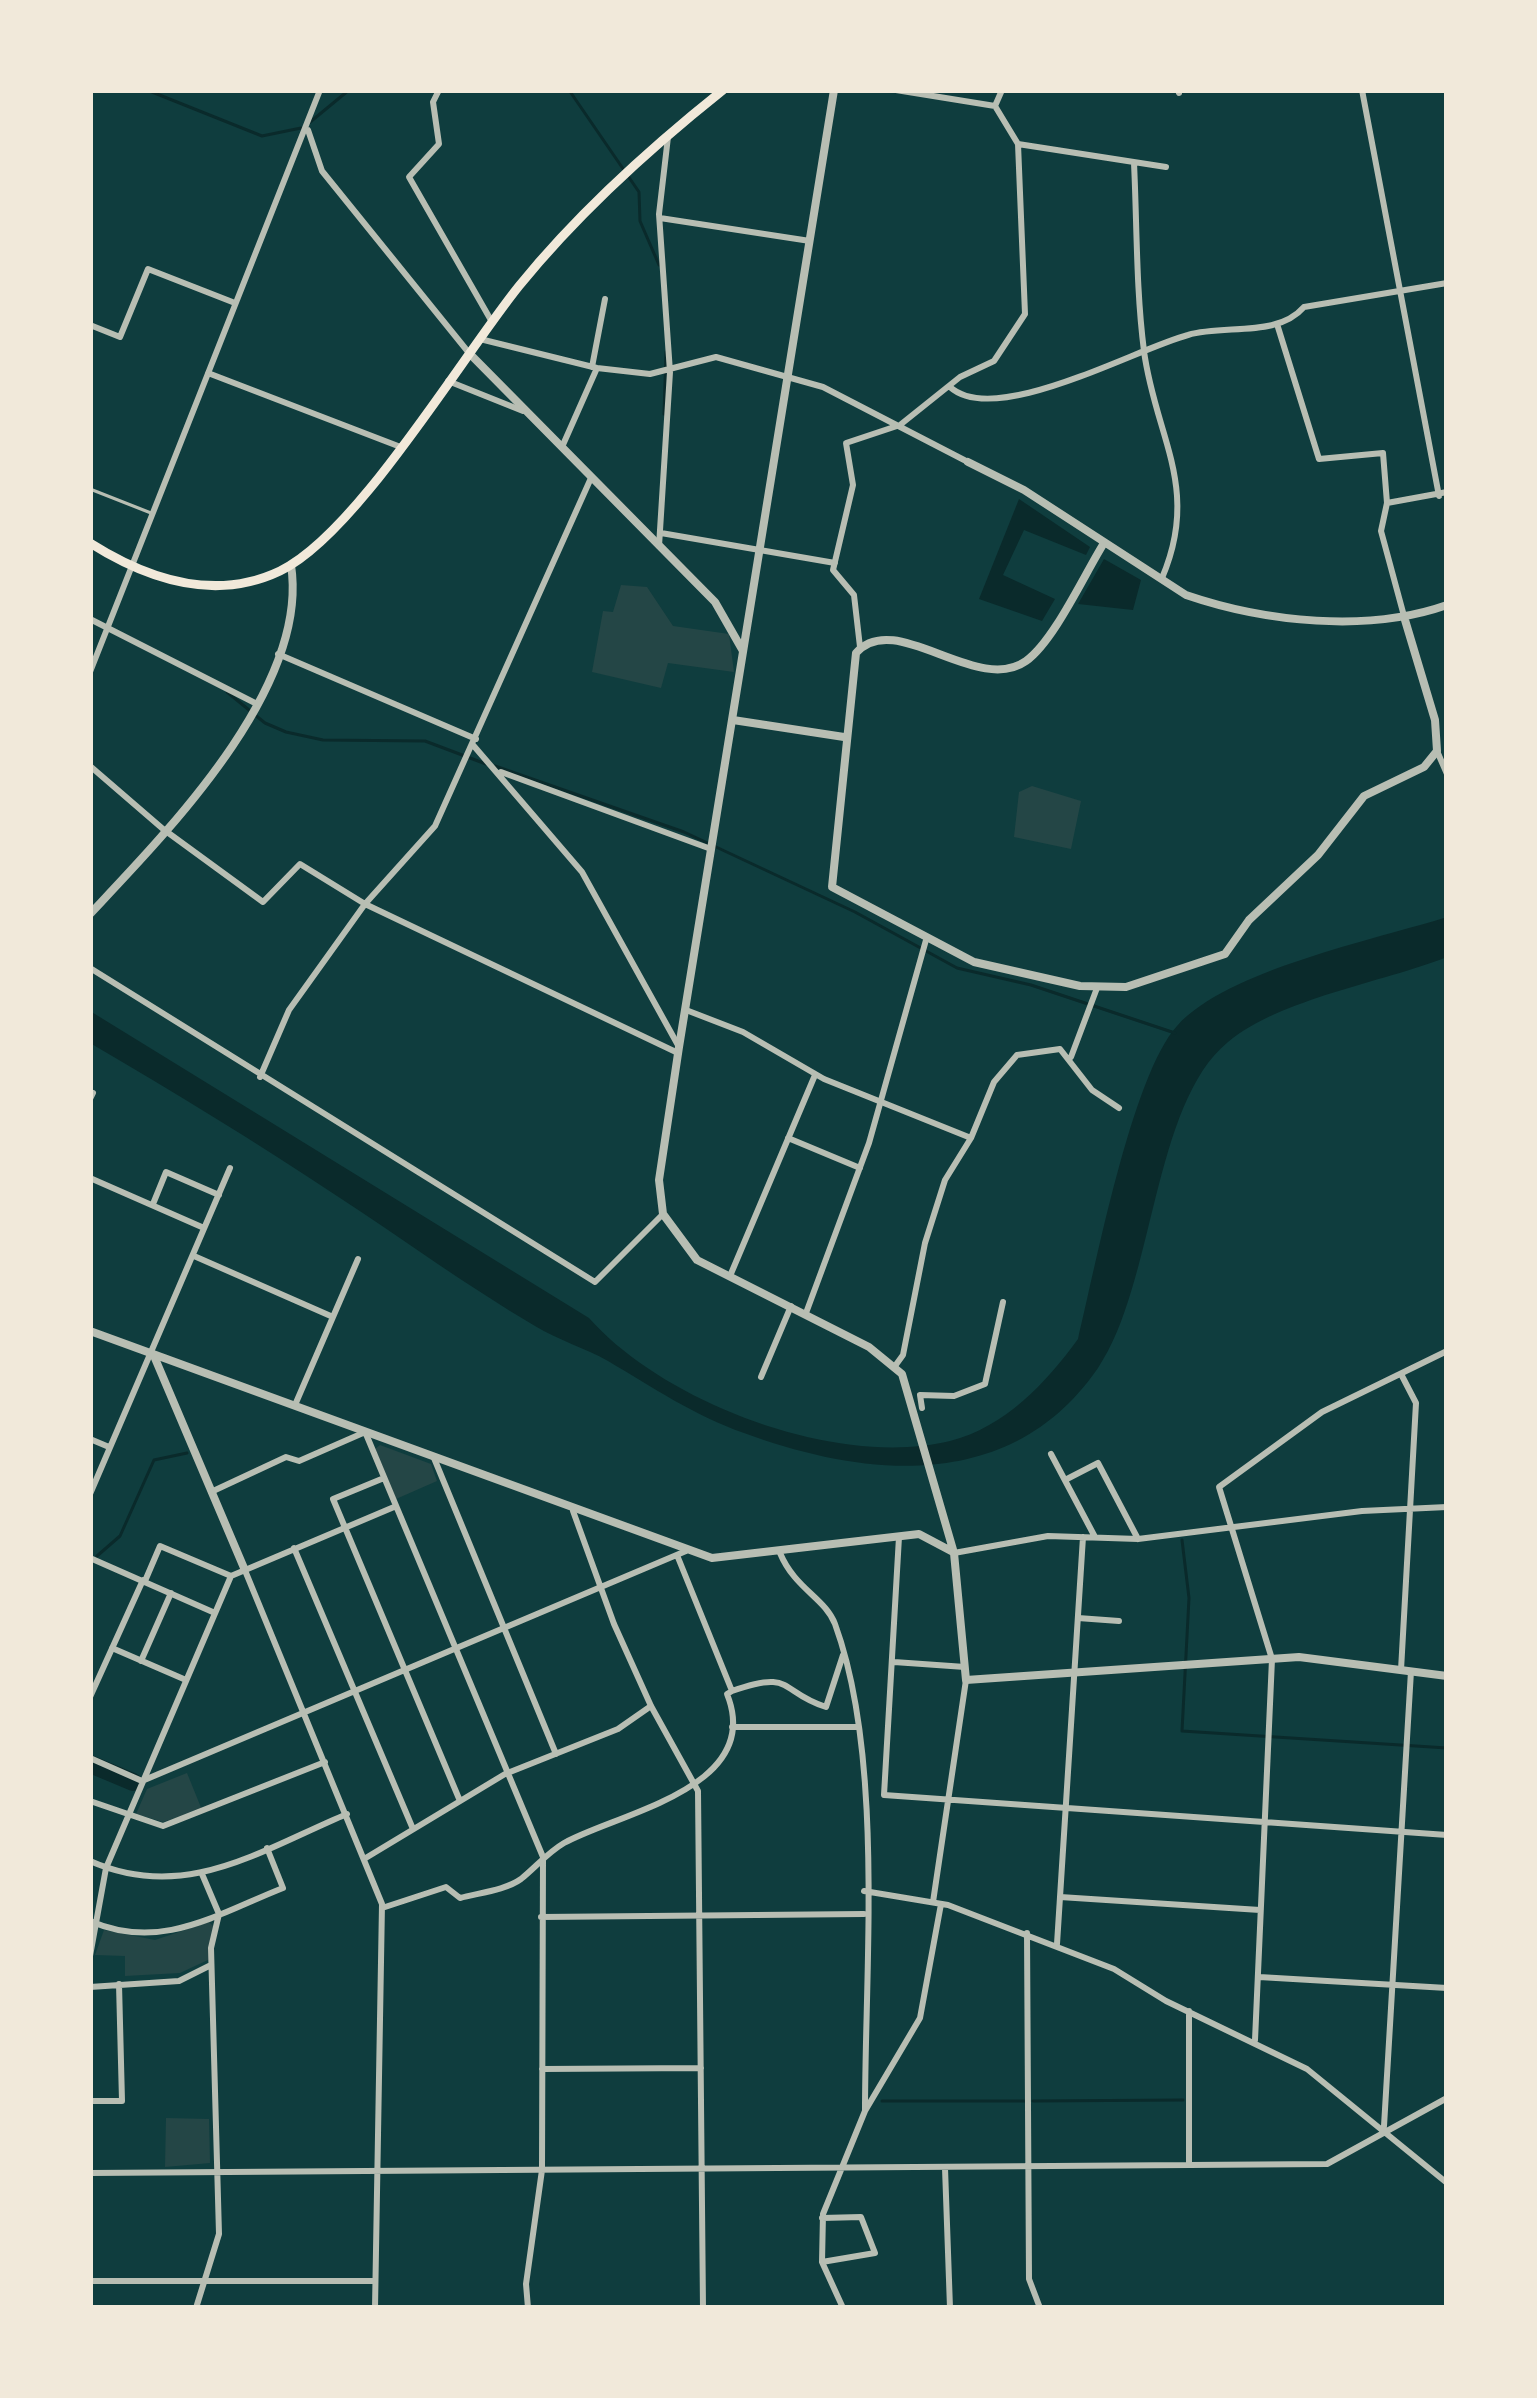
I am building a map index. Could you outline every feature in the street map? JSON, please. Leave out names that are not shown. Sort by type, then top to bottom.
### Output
[{"type":"main road","points":[[90,543],[132,567],[182,583],[223,586],[254,581],[291,565],[334,530],[492,322],[576,221],[723,90]]},
{"type":"street","points":[[90,672],[320,90]]},
{"type":"street","points":[[439,90],[433,103],[441,139],[409,177],[492,322]]},
{"type":"street","points":[[834,90],[659,1180],[663,1214],[688,1253],[729,1278],[806,1313],[896,1366],[919,1411],[954,1553],[966,1680],[937,1903],[920,2018],[865,2111],[822,2218],[821,2262],[843,2308]]},
{"type":"street","points":[[896,90],[995,106],[1018,144],[1025,314],[994,361],[900,425],[846,443],[853,485],[835,563],[838,581],[854,595],[860,647],[845,736],[832,887],[974,962],[1097,988],[1126,987],[1216,961],[1267,902],[1318,855],[1364,796],[1442,756]]},
{"type":"street","points":[[995,106],[1002,90]]},
{"type":"street","points":[[1362,90],[1443,494],[1387,503]]},
{"type":"street","points":[[307,126],[322,171],[470,353],[730,622],[744,655]]},
{"type":"street","points":[[659,546],[670,372],[660,218],[668,135]]},
{"type":"street","points":[[1018,144],[1166,166]]},
{"type":"street","points":[[1134,163],[1144,353],[1176,463],[1176,545],[1161,580]]},
{"type":"street","points":[[660,218],[811,242]]},
{"type":"street","points":[[90,325],[120,337],[148,268],[236,303]]},
{"type":"street","points":[[950,387],[962,399],[975,401],[1055,385],[1189,334],[1276,324],[1294,318],[1304,307],[1447,283]]},
{"type":"street","points":[[562,448],[595,367],[605,299]]},
{"type":"street","points":[[1276,324],[1319,459],[1383,453],[1387,503],[1381,531],[1447,774]]},
{"type":"street","points":[[479,339],[595,367],[659,373],[716,356],[790,377],[860,403],[1024,490],[1161,580],[1209,602],[1266,612],[1405,620],[1447,604]]},
{"type":"street","points":[[208,373],[398,446]]},
{"type":"street","points":[[448,381],[527,412]]},
{"type":"street","points":[[260,1077],[280,1026],[365,904],[435,826],[592,478]]},
{"type":"street","points":[[660,532],[835,563]]},
{"type":"street","points":[[860,647],[892,640],[989,670],[1016,667],[1038,650],[1104,543]]},
{"type":"street","points":[[90,914],[236,746],[257,710],[295,603],[291,565]]},
{"type":"street","points":[[90,619],[110,624],[257,710]]},
{"type":"street","points":[[278,654],[475,742],[582,872],[679,1050]]},
{"type":"street","points":[[733,720],[845,736]]},
{"type":"street","points":[[90,766],[163,829],[263,902],[300,864],[365,904],[679,1050]]},
{"type":"street","points":[[498,770],[711,849]]},
{"type":"street","points":[[806,1313],[881,1103],[926,940]]},
{"type":"street","points":[[90,968],[595,1282],[663,1214]]},
{"type":"street","points":[[1071,1058],[1097,988]]},
{"type":"street","points":[[686,1010],[743,1032],[815,1075],[971,1138]]},
{"type":"street","points":[[896,1366],[903,1355],[929,1226],[935,1221],[946,1180],[971,1138],[994,1082],[1016,1055],[1060,1049],[1092,1090],[1119,1108]]},
{"type":"street","points":[[729,1278],[815,1075]]},
{"type":"street","points":[[788,1138],[860,1168]]},
{"type":"street","points":[[90,1494],[230,1168]]},
{"type":"street","points":[[152,1205],[166,1172],[219,1195]]},
{"type":"street","points":[[90,1178],[204,1228]]},
{"type":"street","points":[[193,1256],[333,1317]]},
{"type":"street","points":[[294,1408],[358,1259]]},
{"type":"street","points":[[919,1411],[920,1395],[954,1396],[985,1384],[1003,1302]]},
{"type":"street","points":[[761,1377],[791,1306]]},
{"type":"street","points":[[90,1331],[681,1553],[712,1558],[919,1534],[954,1553],[1048,1536],[1138,1539],[1447,1507]]},
{"type":"street","points":[[1255,2040],[1272,1659],[1219,1487],[1322,1412],[1447,1351]]},
{"type":"street","points":[[153,1355],[382,1908],[374,2308]]},
{"type":"street","points":[[1387,2129],[1416,1402],[1401,1374]]},
{"type":"street","points":[[211,1492],[286,1457],[299,1461],[365,1433]]},
{"type":"street","points":[[365,1433],[543,1857],[542,2170],[528,2308]]},
{"type":"street","points":[[90,1439],[110,1448]]},
{"type":"street","points":[[1051,1454],[1096,1537]]},
{"type":"street","points":[[434,1458],[556,1754]]},
{"type":"street","points":[[1065,1480],[1098,1463],[1138,1539]]},
{"type":"street","points":[[384,1478],[333,1499],[460,1801]]},
{"type":"street","points":[[90,1956],[106,1868],[231,1576],[396,1506]]},
{"type":"street","points":[[573,1511],[651,1706],[695,1784],[703,2308]]},
{"type":"street","points":[[899,1537],[884,1795],[1447,1835]]},
{"type":"street","points":[[1058,1944],[1083,1537]]},
{"type":"street","points":[[90,1697],[160,1546],[231,1576]]},
{"type":"street","points":[[294,1548],[413,1829]]},
{"type":"street","points":[[90,1758],[142,1780],[681,1553]]},
{"type":"street","points":[[681,1553],[732,1691]]},
{"type":"street","points":[[780,1553],[792,1581],[833,1619],[864,1758],[865,2111]]},
{"type":"street","points":[[90,1558],[215,1613]]},
{"type":"street","points":[[141,1661],[171,1593]]},
{"type":"street","points":[[1078,1618],[1119,1621]]},
{"type":"street","points":[[112,1648],[186,1680]]},
{"type":"street","points":[[382,1908],[446,1887],[460,1898],[518,1882],[566,1842],[681,1796],[731,1738],[734,1710],[727,1694],[760,1681],[787,1683],[826,1707],[843,1655]]},
{"type":"street","points":[[966,1680],[1272,1659],[1447,1676]]},
{"type":"street","points":[[894,1662],[965,1667]]},
{"type":"street","points":[[364,1859],[506,1774],[618,1729],[651,1706]]},
{"type":"street","points":[[732,1727],[858,1727]]},
{"type":"street","points":[[90,1802],[127,1818],[163,1826],[325,1762]]},
{"type":"street","points":[[90,1861],[160,1880],[202,1874],[346,1814]]},
{"type":"street","points":[[93,1923],[146,1936],[178,1932],[283,1888],[267,1848]]},
{"type":"street","points":[[196,2308],[219,2234],[211,1965],[219,1914],[202,1874]]},
{"type":"street","points":[[864,1891],[937,1903],[1058,1944],[1255,2040],[1330,2084],[1447,2183]]},
{"type":"street","points":[[1059,1898],[1260,1910]]},
{"type":"street","points":[[541,1917],[864,1914]]},
{"type":"street","points":[[1027,1933],[1029,2279],[1040,2308]]},
{"type":"street","points":[[90,1987],[179,1982],[211,1965]]},
{"type":"street","points":[[1257,1977],[1447,1988]]},
{"type":"street","points":[[90,2102],[122,2101],[119,1984]]},
{"type":"street","points":[[1190,2012],[1190,2165]]},
{"type":"street","points":[[542,2069],[701,2068]]},
{"type":"street","points":[[90,2173],[1327,2164],[1447,2098]]},
{"type":"street","points":[[945,2168],[950,2308]]},
{"type":"street","points":[[821,2262],[874,2253],[861,2217],[822,2218]]},
{"type":"street","points":[[90,2281],[375,2281]]},
{"type":"lane","points":[[90,489],[152,514]]},
{"type":"shaded area","points":[[1019,499],[1090,547],[1086,555],[1024,530],[1003,575],[1055,599],[1042,621],[979,599]]},
{"type":"shaded area","points":[[1104,559],[1141,580],[1133,610],[1078,604]]},
{"type":"shaded area","points":[[621,585],[647,587],[673,626],[729,634],[734,672],[668,663],[661,688],[592,672],[603,611],[613,612]]},
{"type":"shaded area","points":[[1032,786],[1081,801],[1071,849],[1014,837],[1019,792]]},
{"type":"shaded area","points":[[1447,917],[1447,957],[1304,1003],[1228,1042],[1203,1070],[1184,1107],[1168,1150],[1132,1290],[1098,1368],[1064,1408],[1024,1437],[982,1455],[936,1464],[840,1460],[708,1418],[510,1311],[276,1156],[90,1043],[90,1011],[589,1318],[621,1349],[706,1401],[806,1437],[905,1447],[950,1441],[989,1425],[1038,1387],[1078,1339],[1130,1128],[1161,1051],[1177,1026],[1200,1006],[1265,973]]},
{"type":"shaded area","points":[[380,1445],[431,1464],[437,1481],[396,1499],[375,1449]]},
{"type":"shaded area","points":[[187,1773],[202,1810],[163,1822],[136,1814],[147,1789]]},
{"type":"shaded area","points":[[209,1922],[214,1927],[210,1959],[180,1973],[125,1976],[125,1956],[95,1955],[104,1930],[155,1940]]},
{"type":"shaded area","points":[[166,2118],[209,2119],[210,2163],[165,2167]]},
{"type":"waterway","points":[[147,90],[262,136],[301,128]]},
{"type":"waterway","points":[[309,123],[349,90]]},
{"type":"waterway","points":[[569,90],[639,192],[640,221],[659,265]]},
{"type":"waterway","points":[[664,414],[666,352]]},
{"type":"waterway","points":[[227,692],[265,723],[286,732],[323,740],[425,741],[486,764]]},
{"type":"waterway","points":[[495,766],[684,832],[855,912],[957,968],[1031,985],[1175,1033]]},
{"type":"waterway","points":[[97,1556],[120,1536],[154,1460],[187,1453]]},
{"type":"waterway","points":[[1182,1540],[1189,1598],[1182,1731],[1447,1748]]},
{"type":"waterway","points":[[90,1764],[133,1782]]},
{"type":"waterway","points":[[1033,2101],[1183,2100]]},
{"type":"waterway","points":[[882,2101],[1024,2101]]}]
